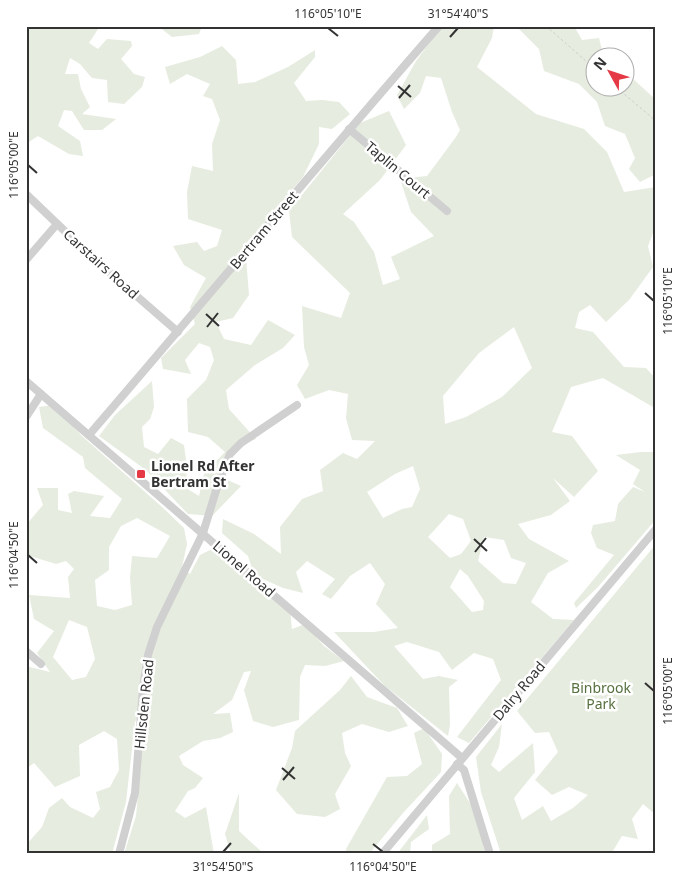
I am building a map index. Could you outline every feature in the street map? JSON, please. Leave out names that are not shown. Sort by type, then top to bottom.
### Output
[{"type":"street","name":"Bertram Street","points":[[88,435],[439,26]]},
{"type":"street","name":"Taplin Court","points":[[349,129],[448,211]]},
{"type":"street","name":"Carstairs Road","points":[[26,194],[94,259],[178,332]]},
{"type":"street","points":[[26,260],[57,224]]},
{"type":"street","name":"Lionel Road","points":[[26,380],[459,761]]},
{"type":"street","points":[[26,417],[41,394]]},
{"type":"street","name":"Hillsden Road","points":[[119,854],[135,793],[143,688],[148,655],[157,627],[203,534],[219,481],[230,454],[241,443],[297,405]]},
{"type":"street","name":"Dalry Road","points":[[382,854],[656,529]]},
{"type":"street","points":[[26,652],[41,664]]},
{"type":"street","points":[[459,761],[464,770],[490,854]]},
{"type":"path","points":[[546,26],[584,59]]},
{"type":"path","points":[[629,98],[656,121]]},
{"type":"green space","points":[[26,26],[100,26],[89,43],[98,49],[107,39],[131,41],[132,46],[121,59],[134,74],[145,77],[142,87],[124,104],[108,102],[107,80],[92,78],[80,64],[70,58],[65,74],[78,74],[81,89],[90,107],[82,114],[116,119],[102,130],[84,130],[72,111],[64,110],[58,126],[80,141],[83,156],[69,154],[38,136],[26,144]]},
{"type":"green space","points":[[158,26],[202,26],[199,34],[172,37]]},
{"type":"green space","points":[[442,26],[494,26],[492,38],[477,67],[536,114],[584,129],[607,152],[624,192],[656,187],[656,225],[648,246],[653,267],[629,300],[606,322],[590,305],[579,312],[575,328],[593,332],[624,367],[646,368],[656,379],[656,403],[653,407],[603,378],[571,387],[552,432],[572,436],[598,471],[574,497],[553,478],[570,501],[551,515],[518,524],[529,539],[569,561],[548,573],[531,602],[553,619],[574,620],[469,743],[457,737],[501,680],[493,659],[474,653],[452,670],[439,652],[407,642],[394,646],[423,679],[439,676],[458,680],[449,687],[450,725],[448,736],[385,686],[334,632],[374,632],[398,628],[376,604],[385,584],[370,563],[350,576],[331,599],[322,594],[335,579],[307,561],[296,572],[303,593],[283,588],[254,575],[248,556],[222,533],[223,519],[254,534],[281,554],[280,527],[302,499],[323,491],[320,470],[343,453],[357,459],[375,441],[352,440],[346,418],[348,394],[329,390],[305,399],[297,385],[309,365],[304,347],[302,306],[341,318],[350,293],[292,237],[289,211],[360,123],[389,111],[406,145],[380,180],[343,214],[354,222],[374,252],[383,285],[400,279],[391,257],[434,236],[411,212],[400,179],[427,176],[460,130],[441,78],[426,76],[420,93],[404,109],[397,95],[416,61]],"holes":[[[514,327],[532,368],[502,397],[466,417],[445,424],[443,396],[479,353]],[[413,466],[420,489],[412,507],[402,509],[383,518],[367,492],[395,474]],[[449,514],[463,519],[471,541],[461,554],[450,558],[428,537]],[[484,537],[504,540],[511,558],[526,563],[516,584],[503,583],[478,561]],[[460,569],[468,576],[484,601],[483,610],[472,612],[450,587]]]},
{"type":"green space","points":[[516,26],[574,26],[582,40],[599,38],[602,48],[584,48],[584,89],[579,84],[544,71],[539,49]]},
{"type":"green space","points":[[222,46],[236,60],[238,84],[255,82],[288,67],[315,50],[315,57],[294,83],[306,101],[339,102],[350,114],[332,129],[319,127],[319,144],[303,177],[245,246],[249,295],[233,318],[216,322],[224,339],[251,345],[268,320],[295,335],[283,348],[255,365],[226,390],[229,409],[256,439],[230,449],[221,477],[241,486],[212,516],[188,514],[146,470],[99,436],[115,415],[152,381],[154,407],[150,419],[142,427],[144,447],[158,454],[171,438],[184,445],[187,467],[186,488],[199,496],[204,474],[225,452],[208,437],[188,432],[187,399],[206,380],[214,360],[210,347],[199,343],[185,360],[191,374],[163,369],[161,358],[195,324],[190,307],[206,278],[184,265],[173,246],[197,242],[204,251],[217,246],[222,230],[188,219],[187,192],[192,166],[213,171],[212,144],[220,120],[212,99],[203,96],[210,84],[187,74],[170,84],[165,67],[200,57]]},
{"type":"green space","points":[[634,80],[656,100],[656,174],[640,182],[629,169],[635,158],[625,134],[605,126],[597,102],[593,98],[634,98]]},
{"type":"green space","points":[[53,405],[82,436],[184,528],[187,544],[182,567],[190,574],[200,555],[212,549],[269,591],[279,605],[290,610],[292,629],[305,624],[324,646],[344,661],[325,666],[305,665],[300,677],[299,720],[273,727],[253,721],[244,690],[251,671],[244,672],[232,700],[213,714],[230,713],[233,732],[220,738],[203,741],[179,756],[183,765],[203,778],[195,788],[188,791],[175,811],[185,818],[206,807],[214,854],[182,854],[178,852],[178,854],[124,854],[136,816],[144,706],[135,722],[126,802],[112,854],[26,854],[26,845],[42,827],[49,808],[62,798],[70,807],[93,818],[100,809],[96,792],[110,787],[119,770],[117,739],[104,731],[79,745],[80,776],[55,787],[34,763],[26,769],[26,666],[50,672],[37,653],[54,631],[34,619],[29,595],[70,598],[68,577],[74,569],[66,561],[56,564],[30,556],[26,557],[26,525],[43,505],[37,488],[58,488],[58,510],[72,513],[68,494],[74,491],[104,496],[90,516],[110,518],[122,499],[85,468],[83,457],[43,428],[39,407]],"holes":[[[137,518],[170,536],[157,558],[132,556],[130,578],[132,605],[115,610],[97,606],[95,580],[109,570],[109,547],[121,526]],[[69,620],[87,627],[95,659],[86,677],[72,680],[53,657]]]},
{"type":"green space","points":[[656,452],[656,519],[598,587],[576,608],[574,603],[614,555],[597,548],[591,533],[593,525],[615,521],[618,504],[633,487],[645,492],[633,484],[640,470],[616,455]]},
{"type":"green space","name":"Binbrook Park","points":[[656,544],[656,815],[643,804],[632,819],[638,839],[622,836],[611,854],[501,854],[481,792],[476,757],[502,724],[499,747],[491,765],[499,772],[533,743],[535,772],[514,798],[522,820],[543,806],[551,821],[573,808],[588,795],[569,787],[552,795],[535,780],[558,752],[549,732],[535,733],[517,711]]},
{"type":"green space","points":[[351,676],[367,697],[397,708],[408,726],[389,732],[362,724],[342,733],[345,753],[351,766],[335,794],[340,809],[325,817],[297,814],[276,790],[292,748],[295,731],[340,690]]},
{"type":"green space","points":[[424,728],[442,754],[441,772],[403,813],[369,854],[347,854],[346,849],[387,777],[407,776],[422,764],[414,733]]},
{"type":"green space","points":[[457,783],[477,814],[485,854],[432,854],[432,845],[450,834],[449,796]]},
{"type":"green space","points":[[239,793],[239,831],[264,854],[231,854],[225,834]]},
{"type":"green space","points":[[427,815],[429,829],[411,842],[410,854],[397,854]]},
{"type":"place","name":"Lionel Rd After Bertram St","points":[[141,474]]}]
